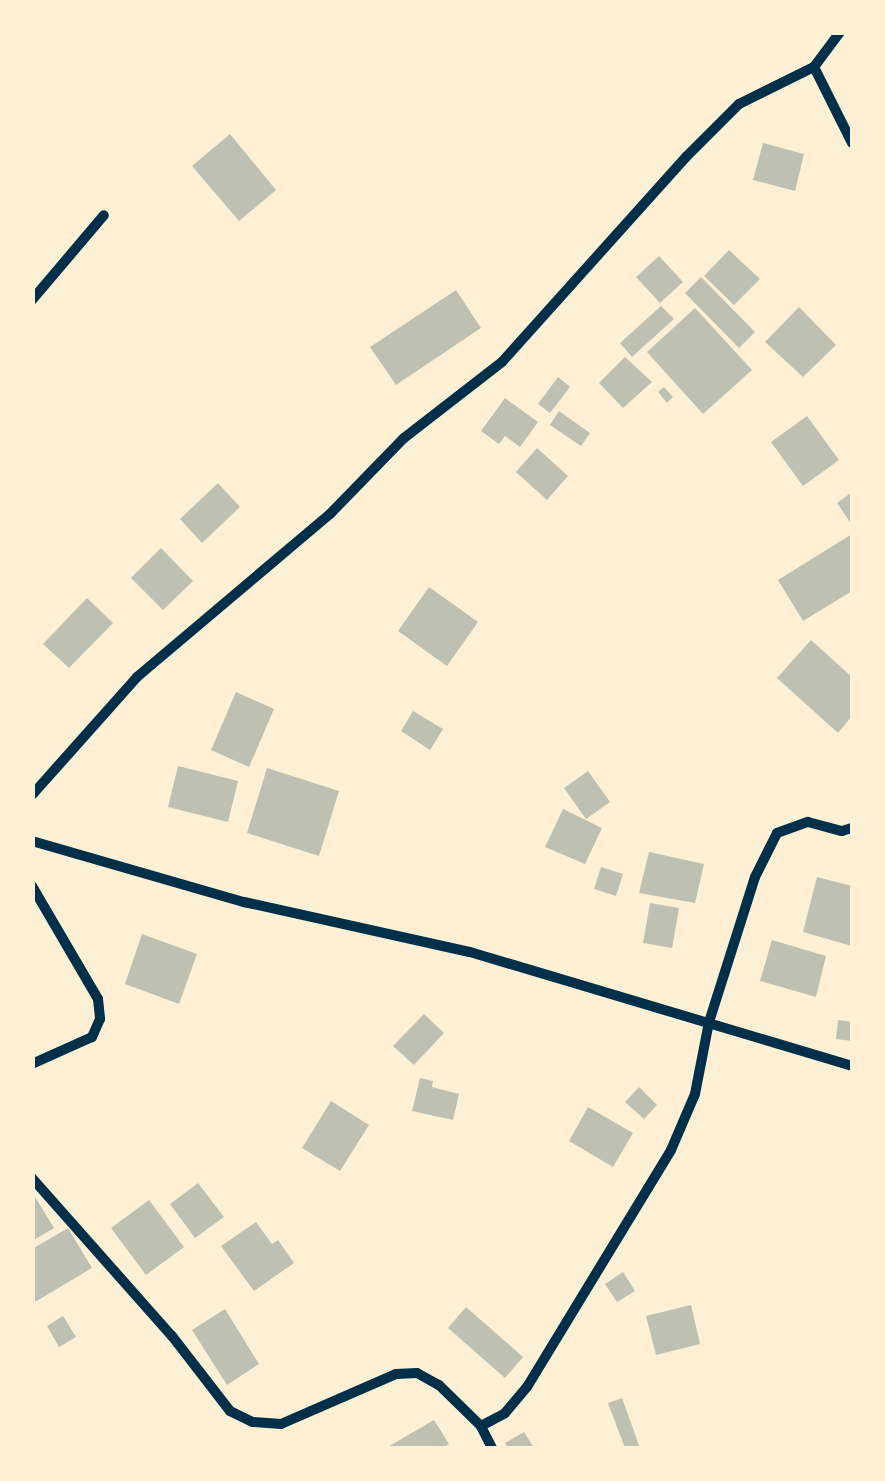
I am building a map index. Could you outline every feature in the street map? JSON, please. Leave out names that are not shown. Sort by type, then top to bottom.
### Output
[{"type":"street","points":[[32,795],[136,677],[330,514],[404,438],[502,362],[686,157],[740,104],[814,67],[835,34]]},
{"type":"street","points":[[814,67],[852,142]]},
{"type":"street","points":[[32,300],[104,215]]},
{"type":"street","points":[[481,1426],[505,1414],[528,1388],[671,1150],[695,1094],[709,1022],[755,877],[778,833],[808,822],[842,831],[852,828]]},
{"type":"street","points":[[32,840],[244,902],[470,952],[852,1066]]},
{"type":"street","points":[[32,886],[98,999],[100,1019],[92,1036],[32,1064]]},
{"type":"street","points":[[32,1178],[172,1336],[230,1411],[253,1422],[281,1424],[396,1374],[417,1373],[439,1385],[481,1426],[492,1448]]},
{"type":"building","points":[[230,134],[276,190],[239,221],[192,166]]},
{"type":"building","points":[[763,143],[804,154],[795,191],[753,180]]},
{"type":"building","points":[[729,250],[760,279],[734,305],[704,276]]},
{"type":"building","points":[[659,256],[683,282],[660,303],[636,277]]},
{"type":"building","points":[[701,277],[755,332],[739,348],[685,293]]},
{"type":"building","points":[[456,290],[481,328],[396,385],[370,347]]},
{"type":"building","points":[[661,306],[674,319],[632,357],[620,343]]},
{"type":"building","points":[[799,307],[836,345],[803,377],[765,342]]},
{"type":"building","points":[[695,308],[752,370],[703,414],[647,352]]},
{"type":"building","points":[[625,357],[652,382],[623,408],[599,383]]},
{"type":"building","points":[[558,377],[570,387],[550,413],[538,404]]},
{"type":"building","points":[[664,387],[673,397],[667,403],[658,392]]},
{"type":"building","points":[[505,398],[538,422],[520,447],[505,436],[499,444],[481,431]]},
{"type":"building","points":[[559,411],[590,433],[581,446],[550,425]]},
{"type":"building","points":[[807,416],[839,460],[803,486],[771,442]]},
{"type":"building","points":[[537,448],[568,476],[547,500],[516,472]]},
{"type":"building","points":[[218,483],[240,507],[202,543],[180,519]]},
{"type":"building","points":[[852,492],[852,525],[837,503]]},
{"type":"building","points":[[852,534],[852,591],[803,621],[778,580]]},
{"type":"building","points":[[161,548],[193,581],[163,610],[131,578]]},
{"type":"building","points":[[429,587],[478,622],[447,666],[398,631]]},
{"type":"building","points":[[87,598],[113,623],[69,668],[43,644]]},
{"type":"building","points":[[811,640],[852,677],[852,716],[838,733],[777,678]]},
{"type":"building","points":[[236,692],[274,709],[249,767],[211,750]]},
{"type":"building","points":[[413,711],[443,729],[430,750],[401,731]]},
{"type":"building","points":[[178,766],[238,781],[228,822],[168,807]]},
{"type":"building","points":[[267,768],[339,791],[319,856],[247,833]]},
{"type":"building","points":[[588,771],[610,802],[586,819],[564,788]]},
{"type":"building","points":[[563,809],[602,828],[585,864],[545,847]]},
{"type":"building","points":[[649,852],[704,864],[695,903],[639,893]]},
{"type":"building","points":[[601,867],[623,874],[616,896],[594,889]]},
{"type":"building","points":[[817,877],[852,886],[852,946],[803,932]]},
{"type":"building","points":[[650,903],[679,908],[672,948],[643,943]]},
{"type":"building","points":[[142,934],[197,954],[179,1004],[125,984]]},
{"type":"building","points":[[772,940],[826,956],[816,997],[760,981]]},
{"type":"building","points":[[424,1014],[444,1033],[414,1065],[393,1046]]},
{"type":"building","points":[[838,1020],[852,1022],[852,1041],[836,1039]]},
{"type":"building","points":[[420,1078],[433,1081],[432,1087],[459,1094],[453,1120],[412,1111]]},
{"type":"building","points":[[639,1087],[657,1105],[644,1119],[625,1102]]},
{"type":"building","points":[[331,1101],[369,1125],[340,1171],[302,1148]]},
{"type":"building","points":[[588,1107],[633,1133],[613,1167],[569,1141]]},
{"type":"building","points":[[198,1183],[224,1217],[195,1238],[170,1204]]},
{"type":"building","points":[[32,1192],[54,1228],[32,1241]]},
{"type":"building","points":[[149,1200],[184,1247],[146,1275],[111,1228]]},
{"type":"building","points":[[256,1222],[272,1244],[278,1240],[294,1263],[254,1291],[221,1246]]},
{"type":"building","points":[[68,1228],[92,1268],[35,1302],[32,1249]]},
{"type":"building","points":[[623,1272],[635,1291],[617,1302],[605,1284]]},
{"type":"building","points":[[691,1305],[700,1344],[656,1355],[646,1316]]},
{"type":"building","points":[[466,1307],[523,1357],[505,1378],[448,1328]]},
{"type":"building","points":[[225,1309],[259,1364],[227,1385],[192,1330]]},
{"type":"building","points":[[63,1316],[76,1337],[59,1347],[47,1326]]},
{"type":"building","points":[[622,1398],[640,1448],[625,1448],[608,1403]]},
{"type":"building","points":[[434,1420],[449,1444],[442,1448],[386,1448]]},
{"type":"building","points":[[524,1432],[534,1448],[508,1448],[505,1443]]}]
